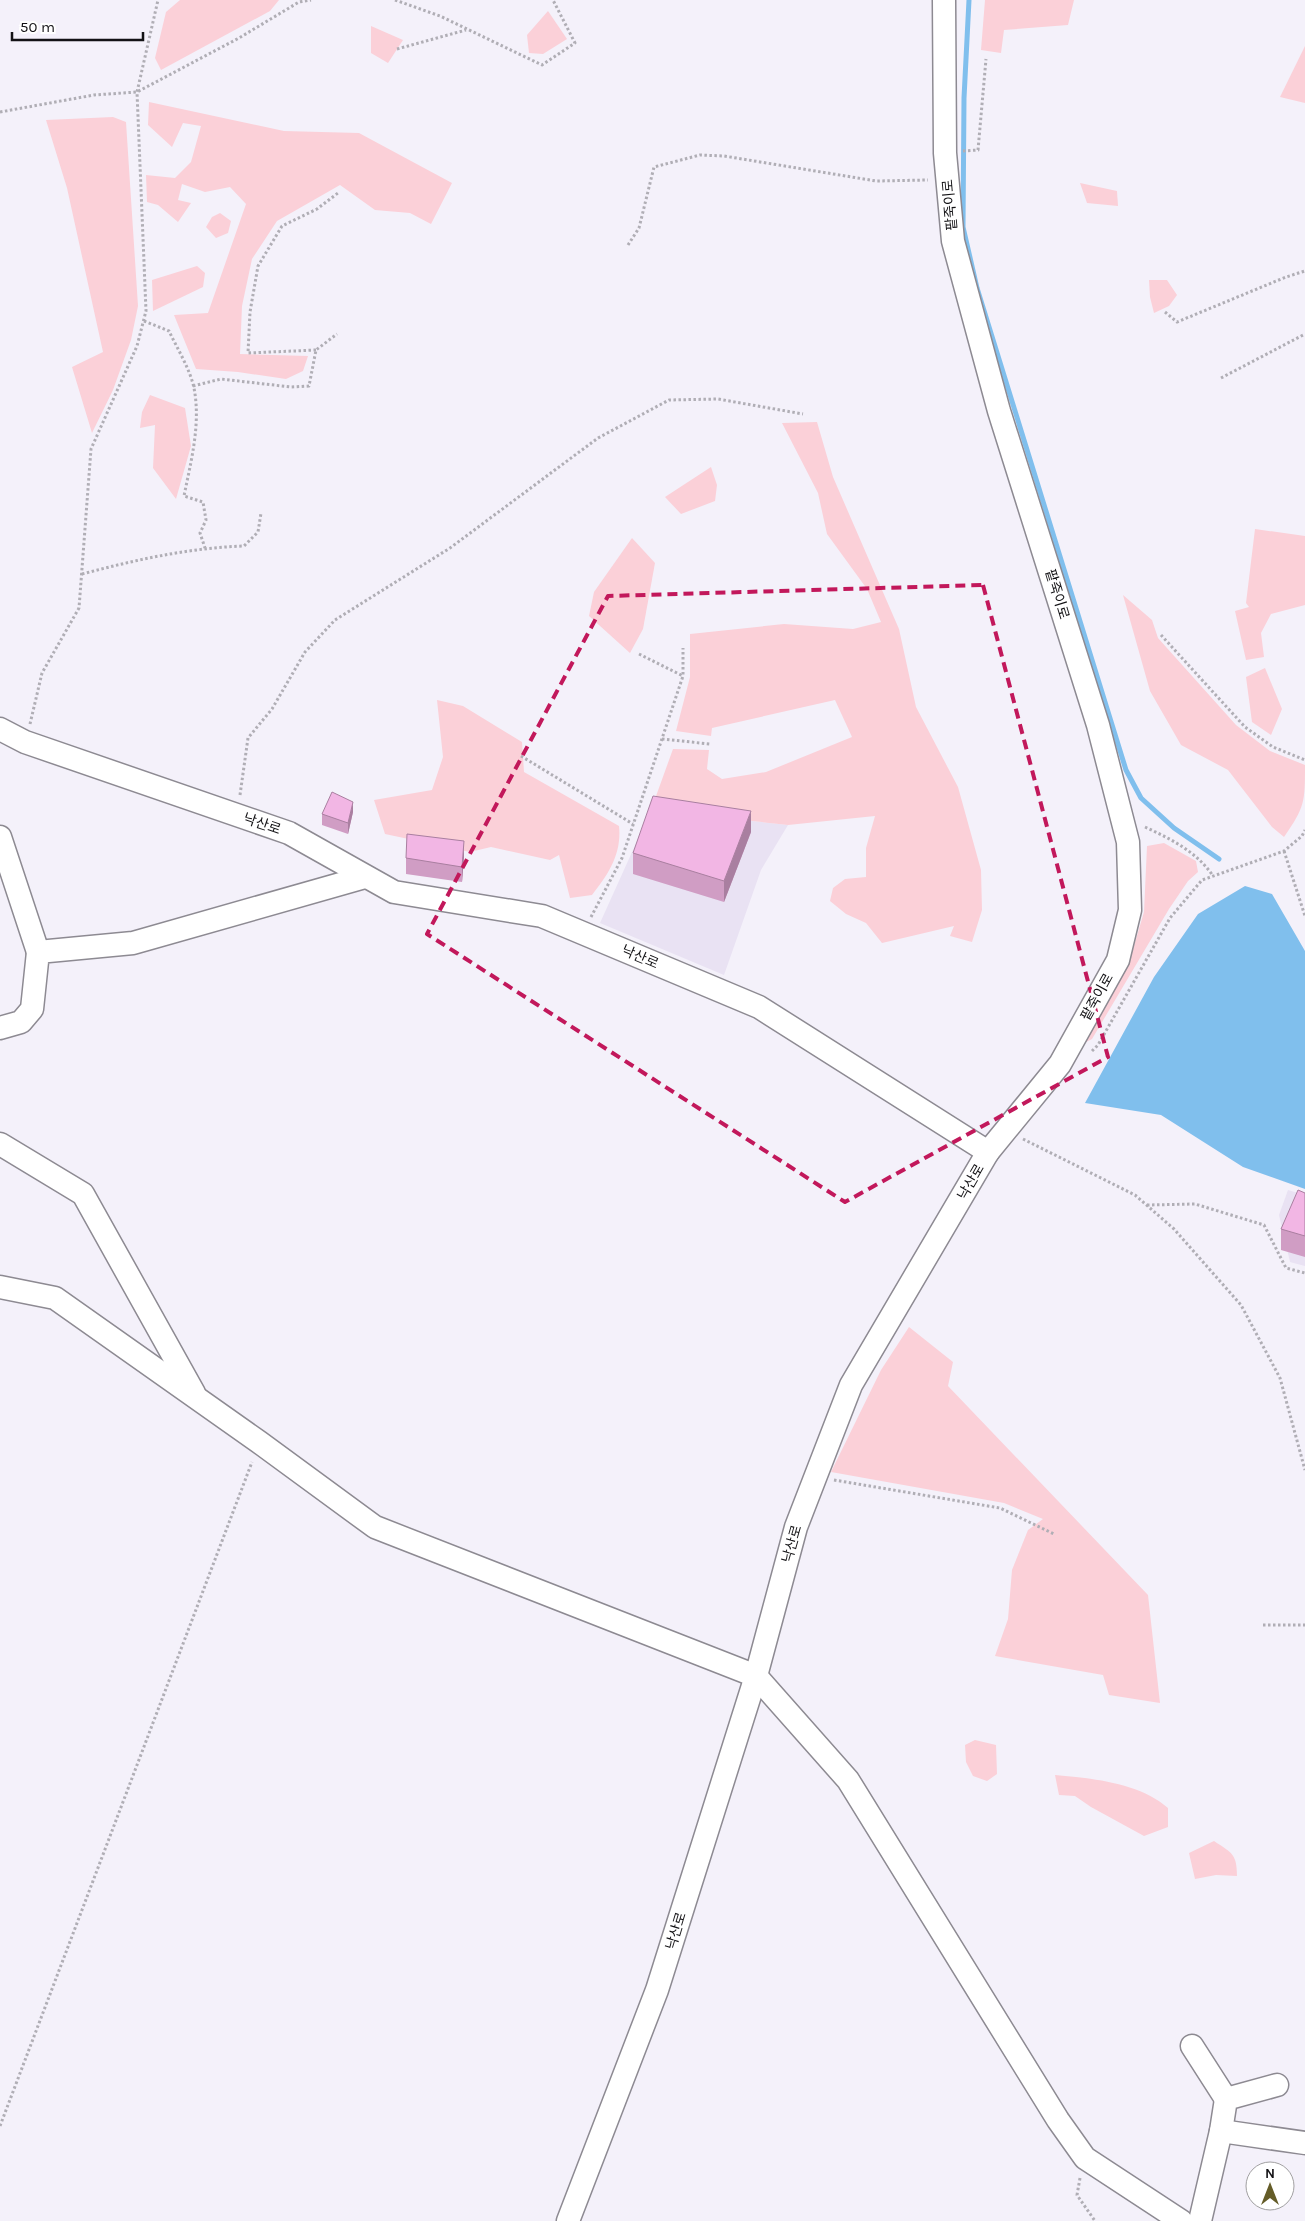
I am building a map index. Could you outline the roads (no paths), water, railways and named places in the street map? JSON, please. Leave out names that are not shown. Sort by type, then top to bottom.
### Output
[{"type":"street","name":"팥죽이로","points":[[944,0],[945,153],[953,241],[994,392],[1098,725],[1128,842],[1130,910],[1118,960],[1060,1064],[988,1152]]},
{"type":"street","name":"낙산로","points":[[1,733],[289,833],[394,892],[542,916],[759,1007],[988,1152],[851,1385],[796,1527],[756,1676],[658,1990],[568,2221]]},
{"type":"street","points":[[0,836],[38,952],[32,1009],[21,1022],[0,1028]]},
{"type":"street","points":[[38,952],[133,943],[365,876]]},
{"type":"street","points":[[0,1144],[83,1194],[197,1399]]},
{"type":"street","points":[[0,1287],[55,1298],[260,1442],[375,1527],[756,1676],[848,1780],[1058,2120],[1085,2158],[1181,2221]]},
{"type":"street","points":[[1192,2046],[1226,2099],[1222,2131],[1200,2221]]},
{"type":"street","points":[[1226,2099],[1277,2085]]},
{"type":"street","points":[[1222,2131],[1305,2143]]},
{"type":"water","points":[[1245,886],[1272,894],[1305,951],[1305,1189],[1243,1167],[1161,1115],[1085,1103],[1154,977],[1198,914]]},
{"type":"waterway","points":[[969,0],[964,98],[963,227],[977,288],[1126,770],[1141,798],[1174,828],[1219,859]]}]
